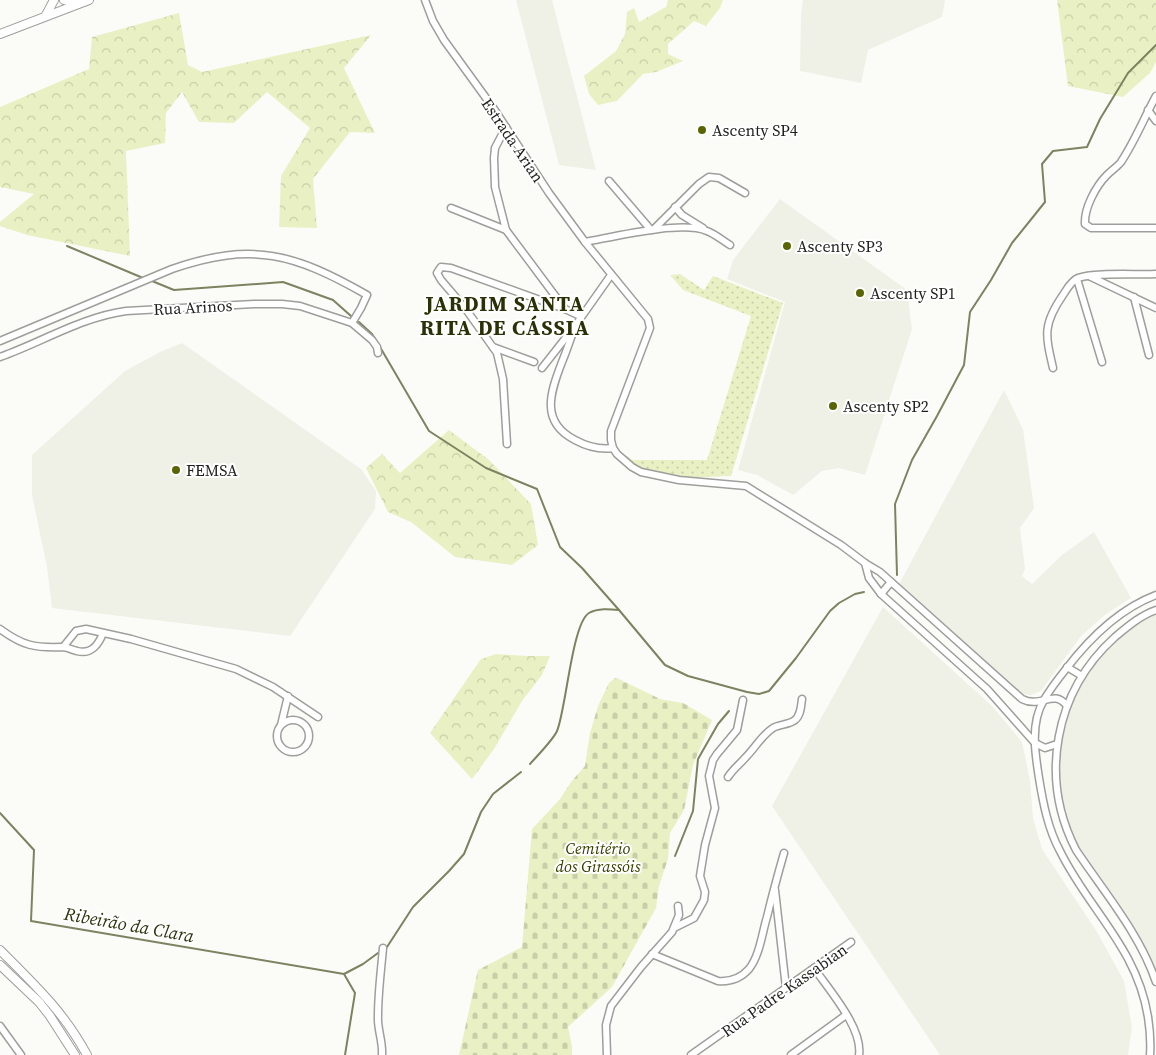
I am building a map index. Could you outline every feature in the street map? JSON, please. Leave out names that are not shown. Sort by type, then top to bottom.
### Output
[{"type":"main road","points":[[46,15],[54,0]]},
{"type":"main road","points":[[64,0],[77,4]]},
{"type":"main road","points":[[0,34],[89,0]]},
{"type":"main road","points":[[0,950],[56,1007],[72,1029],[87,1055]]},
{"type":"main road","points":[[0,964],[39,1002],[75,1055]]},
{"type":"street","name":"Estrada Arian","points":[[425,0],[433,21],[444,40],[506,127],[549,193],[585,242],[648,319],[650,328],[611,431],[610,440],[613,448]]},
{"type":"street","points":[[1156,96],[1120,164],[1102,180],[1087,209],[1085,218],[1087,227],[1091,228],[1156,228]]},
{"type":"street","points":[[1148,110],[1156,121]]},
{"type":"street","points":[[506,127],[495,148],[494,170],[499,205],[506,230],[565,309]]},
{"type":"street","points":[[653,229],[699,184],[709,177],[718,178],[745,193]]},
{"type":"street","points":[[609,182],[653,229]]},
{"type":"street","points":[[675,207],[682,215],[730,245]]},
{"type":"street","points":[[451,208],[506,230]]},
{"type":"street","points":[[585,242],[653,229],[685,228],[706,230]]},
{"type":"street","name":"Rua Arinos","points":[[0,341],[172,269],[196,261],[222,256],[252,254],[295,260],[339,279],[367,295],[362,308],[352,323]]},
{"type":"street","points":[[507,444],[503,379],[497,354],[465,308],[438,276],[438,270],[441,267],[451,268],[580,316]]},
{"type":"street","points":[[1053,368],[1048,348],[1047,326],[1061,297],[1071,283],[1088,276],[1156,274]]},
{"type":"street","points":[[611,275],[580,316],[552,389],[551,412],[555,422],[569,437],[592,447],[602,449],[613,448],[623,460],[641,472],[670,479],[746,486],[841,545],[865,564],[880,572],[942,626],[1016,695],[1027,702],[1043,701],[1054,697],[1068,706]]},
{"type":"street","points":[[1088,276],[1156,308]]},
{"type":"street","points":[[1077,279],[1102,362]]},
{"type":"street","points":[[1134,297],[1150,355]]},
{"type":"street","name":"Rua Arinos","points":[[0,357],[88,320],[110,313],[231,304],[282,304],[310,309],[352,323],[372,340],[378,347],[378,353]]},
{"type":"street","points":[[542,368],[575,326]]},
{"type":"street","points":[[493,347],[534,362]]},
{"type":"street","points":[[865,564],[869,578],[881,594],[987,689],[1034,742],[1045,748],[1057,744]]},
{"type":"street","points":[[881,594],[891,582]]},
{"type":"street","points":[[1150,1055],[1149,1026],[1143,990],[1119,940],[1070,869],[1054,840],[1044,807],[1034,742],[1036,723],[1043,701],[1068,667],[1097,634],[1116,618],[1135,605],[1156,595]]},
{"type":"street","points":[[1156,610],[1133,622],[1103,648],[1082,676],[1068,706],[1057,744],[1057,796],[1068,835],[1135,938],[1152,970],[1156,982]]},
{"type":"street","points":[[0,629],[31,646],[52,648],[64,646],[80,652],[93,649],[100,641],[103,633]]},
{"type":"street","points":[[64,646],[76,631],[86,629],[131,639],[248,673],[288,696],[318,717]]},
{"type":"street","points":[[1068,667],[1082,676]]},
{"type":"street","points":[[281,725],[291,720],[302,723],[306,727],[309,738],[305,748],[296,753],[286,752],[277,740],[276,735],[281,725],[288,696]]},
{"type":"street","points":[[728,777],[769,730],[796,719],[800,711],[802,699]]},
{"type":"street","points":[[607,1055],[606,1025],[611,1006],[625,986],[674,928],[696,916],[704,900],[705,892],[700,877],[700,869],[715,808],[709,776],[713,760],[737,730],[743,700]]},
{"type":"street","points":[[652,954],[718,981],[726,982],[743,974],[754,961],[784,853]]},
{"type":"street","points":[[775,887],[786,988]]},
{"type":"street","points":[[674,928],[678,906]]},
{"type":"street","name":"Rua Padre Kassabian","points":[[691,1055],[851,942]]},
{"type":"street","points":[[382,1055],[383,1045],[378,1028],[378,1017],[383,948]]},
{"type":"street","points":[[814,968],[856,1030],[859,1055]]},
{"type":"street","points":[[791,1055],[846,1016]]},
{"type":"street","points":[[0,1026],[21,1055]]},
{"type":"shaded area","points":[[516,0],[552,0],[596,170],[559,165]]},
{"type":"shaded area","points":[[803,0],[945,0],[942,17],[868,50],[861,83],[800,71]]},
{"type":"shaded area","points":[[780,199],[907,290],[912,329],[865,475],[839,468],[822,471],[793,495],[757,475],[738,470],[785,302],[727,279],[733,260]]},
{"type":"shaded area","name":"FEMSA","points":[[182,343],[361,469],[376,491],[375,509],[290,636],[52,608],[47,567],[32,495],[32,455],[125,371],[160,352]]},
{"type":"shaded area","points":[[1004,390],[1023,429],[1034,508],[1020,528],[1025,569],[1022,576],[1032,584],[1062,555],[1094,532],[1131,598],[1106,614],[1081,636],[1041,691],[1031,695],[1019,694],[899,584]]},
{"type":"shaded area","points":[[883,607],[992,706],[1022,742],[1030,781],[1033,818],[1042,849],[1097,932],[1124,981],[1132,1027],[1128,1055],[940,1055],[772,806]]},
{"type":"shaded area","points":[[1156,614],[1156,975],[1152,963],[1130,925],[1087,865],[1069,830],[1059,794],[1058,754],[1066,716],[1082,680],[1104,651],[1125,632]]},
{"type":"green space","points":[[668,0],[723,0],[720,8],[706,26],[694,21],[668,44],[668,54],[683,61],[656,72],[643,74],[617,101],[598,105],[589,94],[584,76],[616,51],[625,34],[627,12],[634,8],[639,22],[666,7]]},
{"type":"green space","points":[[1057,0],[1156,0],[1156,62],[1150,73],[1123,97],[1068,86]]},
{"type":"green space","points":[[179,13],[188,65],[202,72],[371,35],[344,68],[375,133],[350,132],[313,179],[317,228],[279,227],[281,176],[310,128],[267,92],[234,123],[199,122],[182,92],[166,113],[165,143],[126,151],[130,256],[27,235],[0,226],[0,222],[34,194],[0,187],[0,107],[89,69],[92,37]]},
{"type":"green space","points":[[680,274],[704,290],[713,276],[783,303],[731,476],[683,477],[647,472],[634,467],[617,450],[633,460],[707,460],[751,316],[683,290],[670,275]]},
{"type":"green space","points":[[449,430],[489,460],[531,504],[538,545],[512,565],[455,557],[411,522],[388,512],[366,468],[382,454],[400,473]]},
{"type":"green space","points":[[496,654],[550,656],[542,675],[522,701],[494,749],[472,779],[430,733],[481,659]]},
{"type":"green space","name":"Cemitério dos Girassóis","points":[[615,678],[660,699],[683,703],[712,720],[693,765],[684,810],[670,833],[668,859],[659,886],[656,908],[612,987],[568,1027],[572,1055],[459,1055],[478,970],[522,947],[532,829],[560,799],[585,766],[590,733],[598,706],[609,683]]},
{"type":"waterway","points":[[897,575],[895,504],[912,460],[964,365],[970,312],[1012,243],[1045,202],[1042,164],[1053,151],[1087,147],[1100,119],[1128,73],[1156,45]]},
{"type":"waterway","points":[[67,246],[143,278]]},
{"type":"waterway","points":[[152,281],[174,290],[283,282],[333,300],[351,316]]},
{"type":"waterway","points":[[359,322],[376,340]]},
{"type":"waterway","points":[[380,347],[429,431],[486,468],[537,489],[560,547],[582,568],[619,610]]},
{"type":"waterway","name":"Ribeirão da Clara","points":[[530,764],[557,731],[578,633],[583,620],[592,611],[619,610],[665,665],[688,676],[759,694],[769,691],[830,611],[839,603],[855,594],[864,592]]},
{"type":"waterway","points":[[675,856],[693,811],[698,759],[718,724],[729,711]]},
{"type":"waterway","name":"Ribeirão da Clara","points":[[387,947],[413,907],[464,854],[481,812],[493,794],[521,772]]},
{"type":"waterway","name":"Ribeirão da Clara","points":[[0,813],[34,850],[31,921],[344,974]]},
{"type":"waterway","name":"Ribeirão da Clara","points":[[345,1055],[355,993],[344,974],[378,953]]},
{"type":"place","name":"Ascenty SP4","points":[[702,130]]},
{"type":"place","name":"Ascenty SP3","points":[[787,246]]},
{"type":"place","name":"Ascenty SP1","points":[[860,293]]},
{"type":"place","name":"Ascenty SP2","points":[[833,406]]},
{"type":"place","name":"FEMSA","points":[[176,470]]},
{"type":"district","name":"JARDIM SANTA RITA DE CÁSSIA","points":[[505,316]]}]
